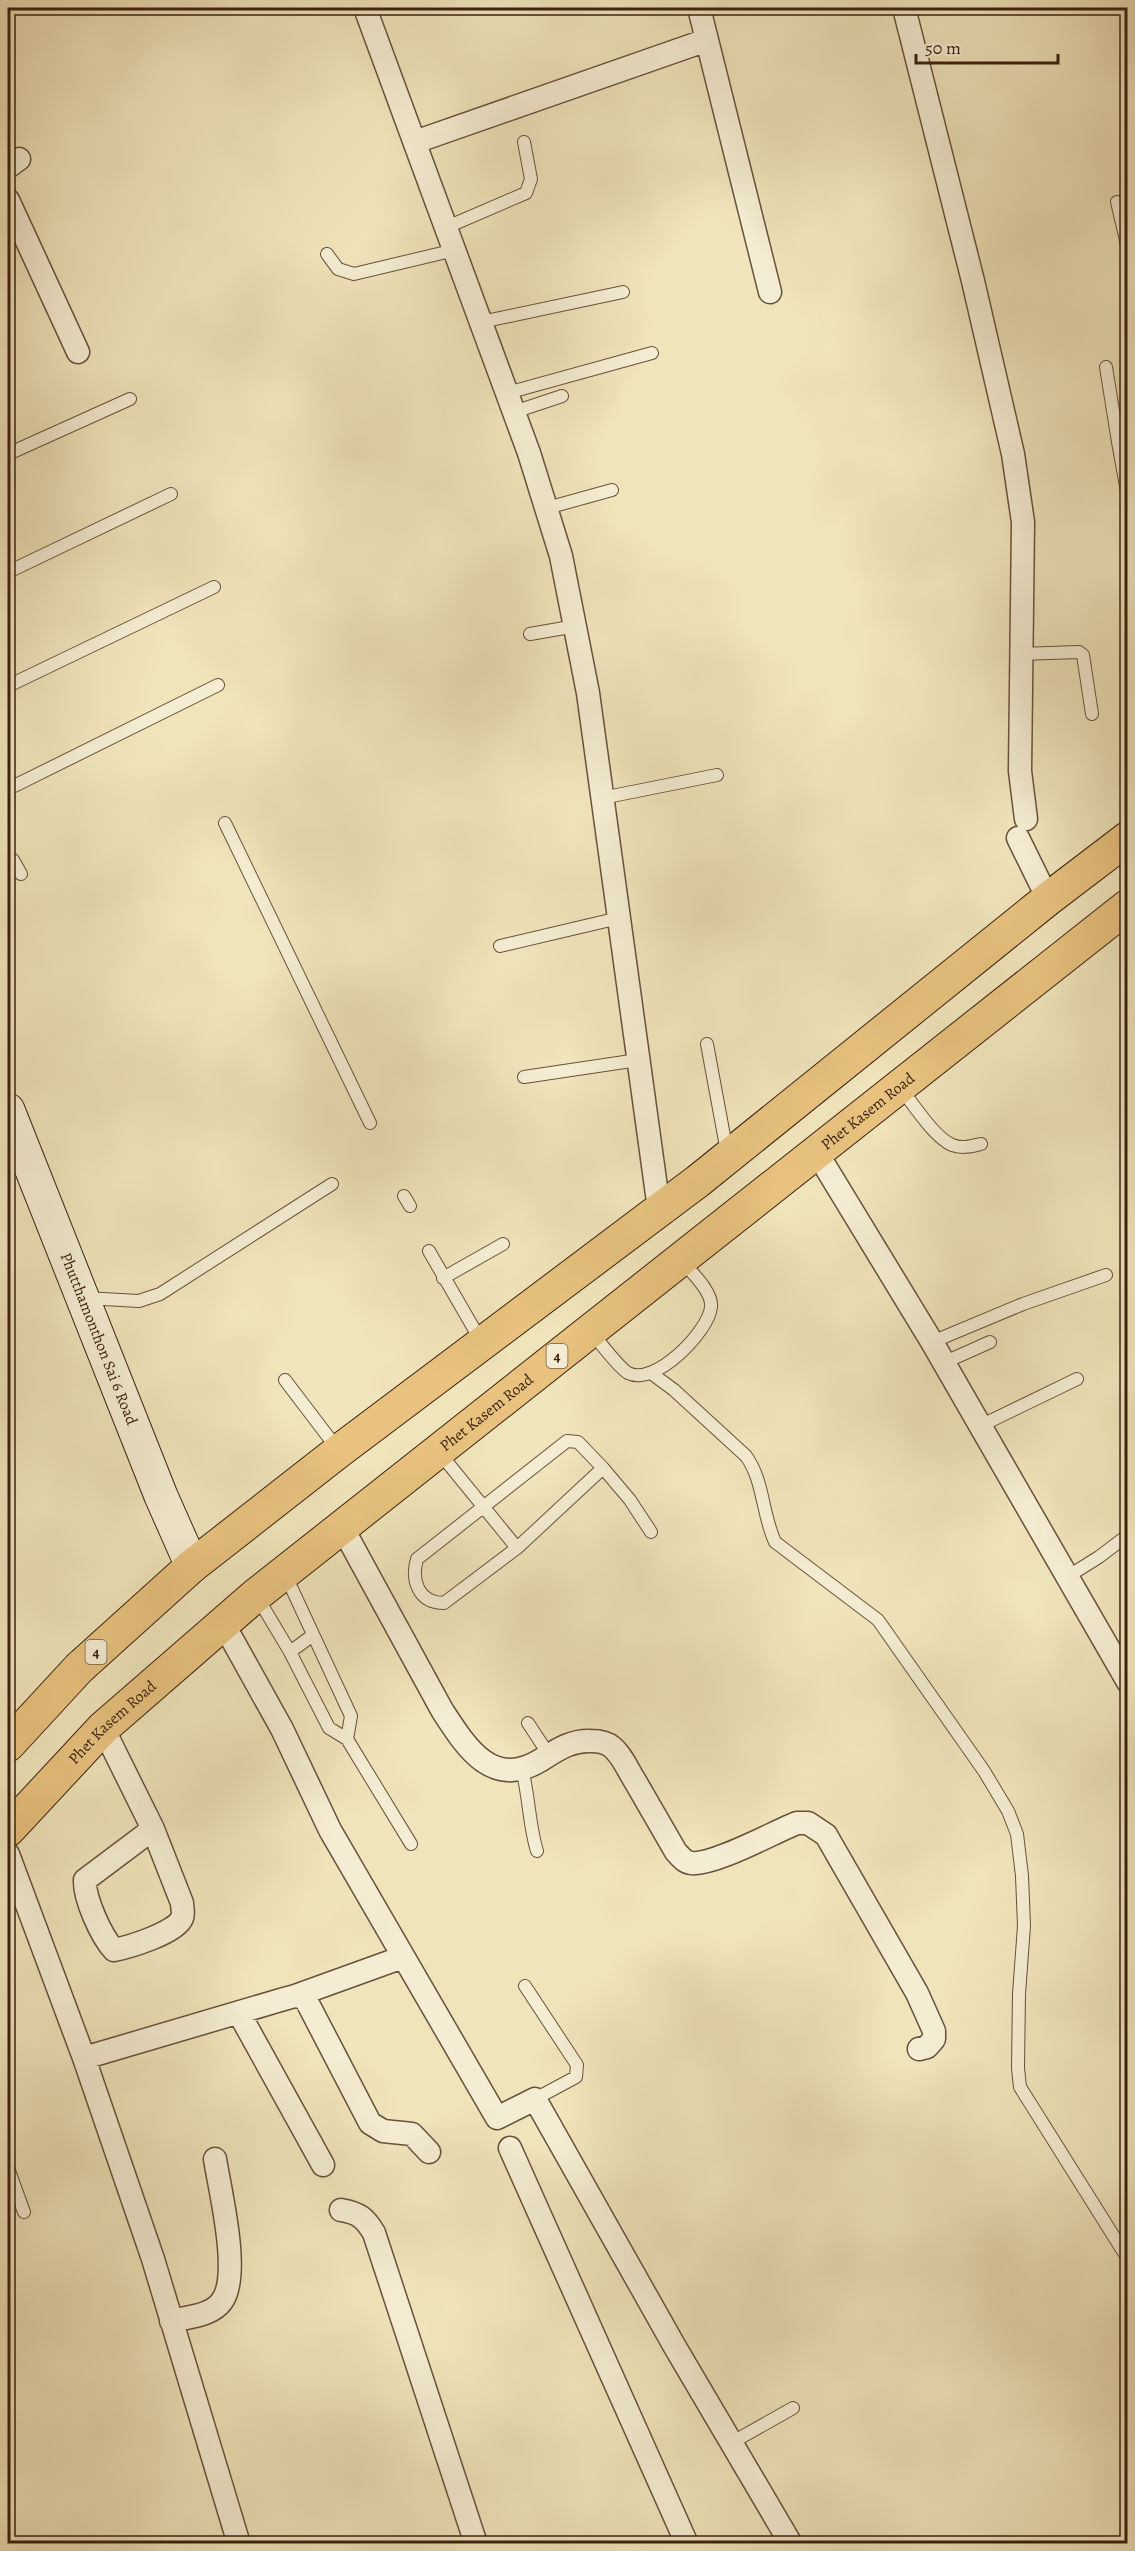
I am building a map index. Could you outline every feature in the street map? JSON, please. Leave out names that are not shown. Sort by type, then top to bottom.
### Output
[{"type":"main road","name":"4","points":[[8,1745],[79,1668],[192,1566],[339,1451],[728,1156],[1128,838]]},
{"type":"main road","name":"Phet Kasem Road","points":[[8,1830],[103,1728],[256,1595],[680,1258],[1119,918]]},
{"type":"main road","name":"Phutthamonthon Sai 6 Road","points":[[8,1110],[160,1496],[192,1566]]},
{"type":"street","points":[[365,8],[447,227],[547,508],[576,626],[659,1209]]},
{"type":"street","points":[[699,8],[770,292]]},
{"type":"street","points":[[904,8],[973,281],[1013,454],[1023,522],[1020,654],[1020,771],[1023,828],[1055,894]]},
{"type":"street","points":[[415,142],[707,40]]},
{"type":"street","points":[[8,200],[78,352]]},
{"type":"street","points":[[817,1153],[932,1342],[1128,1682]]},
{"type":"street","points":[[342,1527],[442,1710],[460,1739],[479,1760],[498,1769],[514,1771],[549,1755],[563,1745],[588,1741],[606,1743],[614,1748],[676,1852],[688,1863],[698,1863],[722,1856],[797,1823],[808,1823],[816,1827],[825,1836],[917,1993],[934,2031],[934,2039],[927,2048],[919,2049]]},
{"type":"street","points":[[223,1623],[282,1729],[330,1830],[504,2134],[687,2544]]},
{"type":"street","points":[[103,1728],[153,1829],[182,1904],[183,1916],[178,1925],[160,1934],[132,1947],[114,1950],[106,1942],[85,1890],[85,1880],[153,1829]]},
{"type":"street","points":[[8,1854],[84,2058],[153,2259],[239,2544]]},
{"type":"street","points":[[84,2058],[295,1996],[402,1957]]},
{"type":"street","points":[[295,1996],[305,1998],[370,2123],[383,2131],[412,2134],[429,2152]]},
{"type":"street","points":[[239,2013],[323,2165]]},
{"type":"street","points":[[504,2134],[535,2099],[791,2544]]},
{"type":"street","points":[[171,2322],[210,2311],[223,2301],[232,2267],[215,2159]]},
{"type":"street","points":[[341,2210],[358,2214],[366,2219],[374,2234],[476,2544]]},
{"type":"lane","points":[[447,227],[526,193],[531,179],[524,142]]},
{"type":"lane","points":[[1117,202],[1128,249]]},
{"type":"lane","points":[[327,254],[338,269],[354,274],[455,250]]},
{"type":"lane","points":[[481,321],[623,292]]},
{"type":"lane","points":[[511,403],[652,353]]},
{"type":"lane","points":[[1106,367],[1123,440],[1128,497]]},
{"type":"lane","points":[[511,403],[562,396]]},
{"type":"lane","points":[[8,454],[130,399]]},
{"type":"lane","points":[[547,508],[612,490]]},
{"type":"lane","points":[[8,572],[171,494]]},
{"type":"lane","points":[[8,686],[214,587]]},
{"type":"lane","points":[[530,634],[576,626]]},
{"type":"lane","points":[[1020,654],[1078,652],[1083,655],[1092,714]]},
{"type":"lane","points":[[8,789],[218,685]]},
{"type":"lane","points":[[602,798],[717,775]]},
{"type":"lane","points":[[225,823],[370,1123]]},
{"type":"lane","points":[[8,856],[21,874]]},
{"type":"lane","points":[[500,946],[619,918]]},
{"type":"lane","points":[[707,1044],[728,1156]]},
{"type":"lane","points":[[524,1077],[638,1060]]},
{"type":"lane","points":[[900,1088],[941,1137],[952,1145],[969,1147],[981,1144]]},
{"type":"lane","points":[[82,1298],[139,1301],[160,1294],[332,1184]]},
{"type":"lane","points":[[443,1278],[503,1244]]},
{"type":"lane","points":[[429,1251],[482,1342]]},
{"type":"lane","points":[[589,1330],[628,1372],[638,1375],[651,1373],[664,1366],[694,1338],[705,1324],[711,1308],[708,1294],[680,1258]]},
{"type":"lane","points":[[932,1342],[1023,1304],[1106,1275]]},
{"type":"lane","points":[[944,1363],[990,1342]]},
{"type":"lane","points":[[651,1373],[674,1390],[746,1456],[755,1469],[768,1528],[775,1542],[878,1620],[984,1771],[1008,1811],[1017,1834],[1023,1876],[1024,1926],[1019,1995],[1020,2087],[1128,2259]]},
{"type":"lane","points":[[980,1426],[1077,1379]]},
{"type":"lane","points":[[285,1380],[339,1451]]},
{"type":"lane","points":[[603,1468],[517,1548],[444,1603],[435,1603],[420,1593],[415,1582],[414,1570],[417,1559],[482,1502],[567,1441],[578,1442],[603,1468],[630,1500],[651,1532]]},
{"type":"lane","points":[[438,1450],[517,1548]]},
{"type":"lane","points":[[1067,1577],[1128,1535]]},
{"type":"lane","points":[[285,1573],[351,1716],[347,1739]]},
{"type":"lane","points":[[256,1595],[290,1652],[329,1728],[347,1739],[411,1844]]},
{"type":"lane","points":[[290,1652],[313,1635]]},
{"type":"lane","points":[[528,1723],[549,1755]]},
{"type":"lane","points":[[522,1768],[528,1791],[532,1832],[537,1851]]},
{"type":"lane","points":[[525,1986],[577,2065],[578,2072],[576,2077],[535,2099]]},
{"type":"lane","points":[[8,2168],[24,2212]]},
{"type":"lane","points":[[731,2443],[792,2408]]}]
